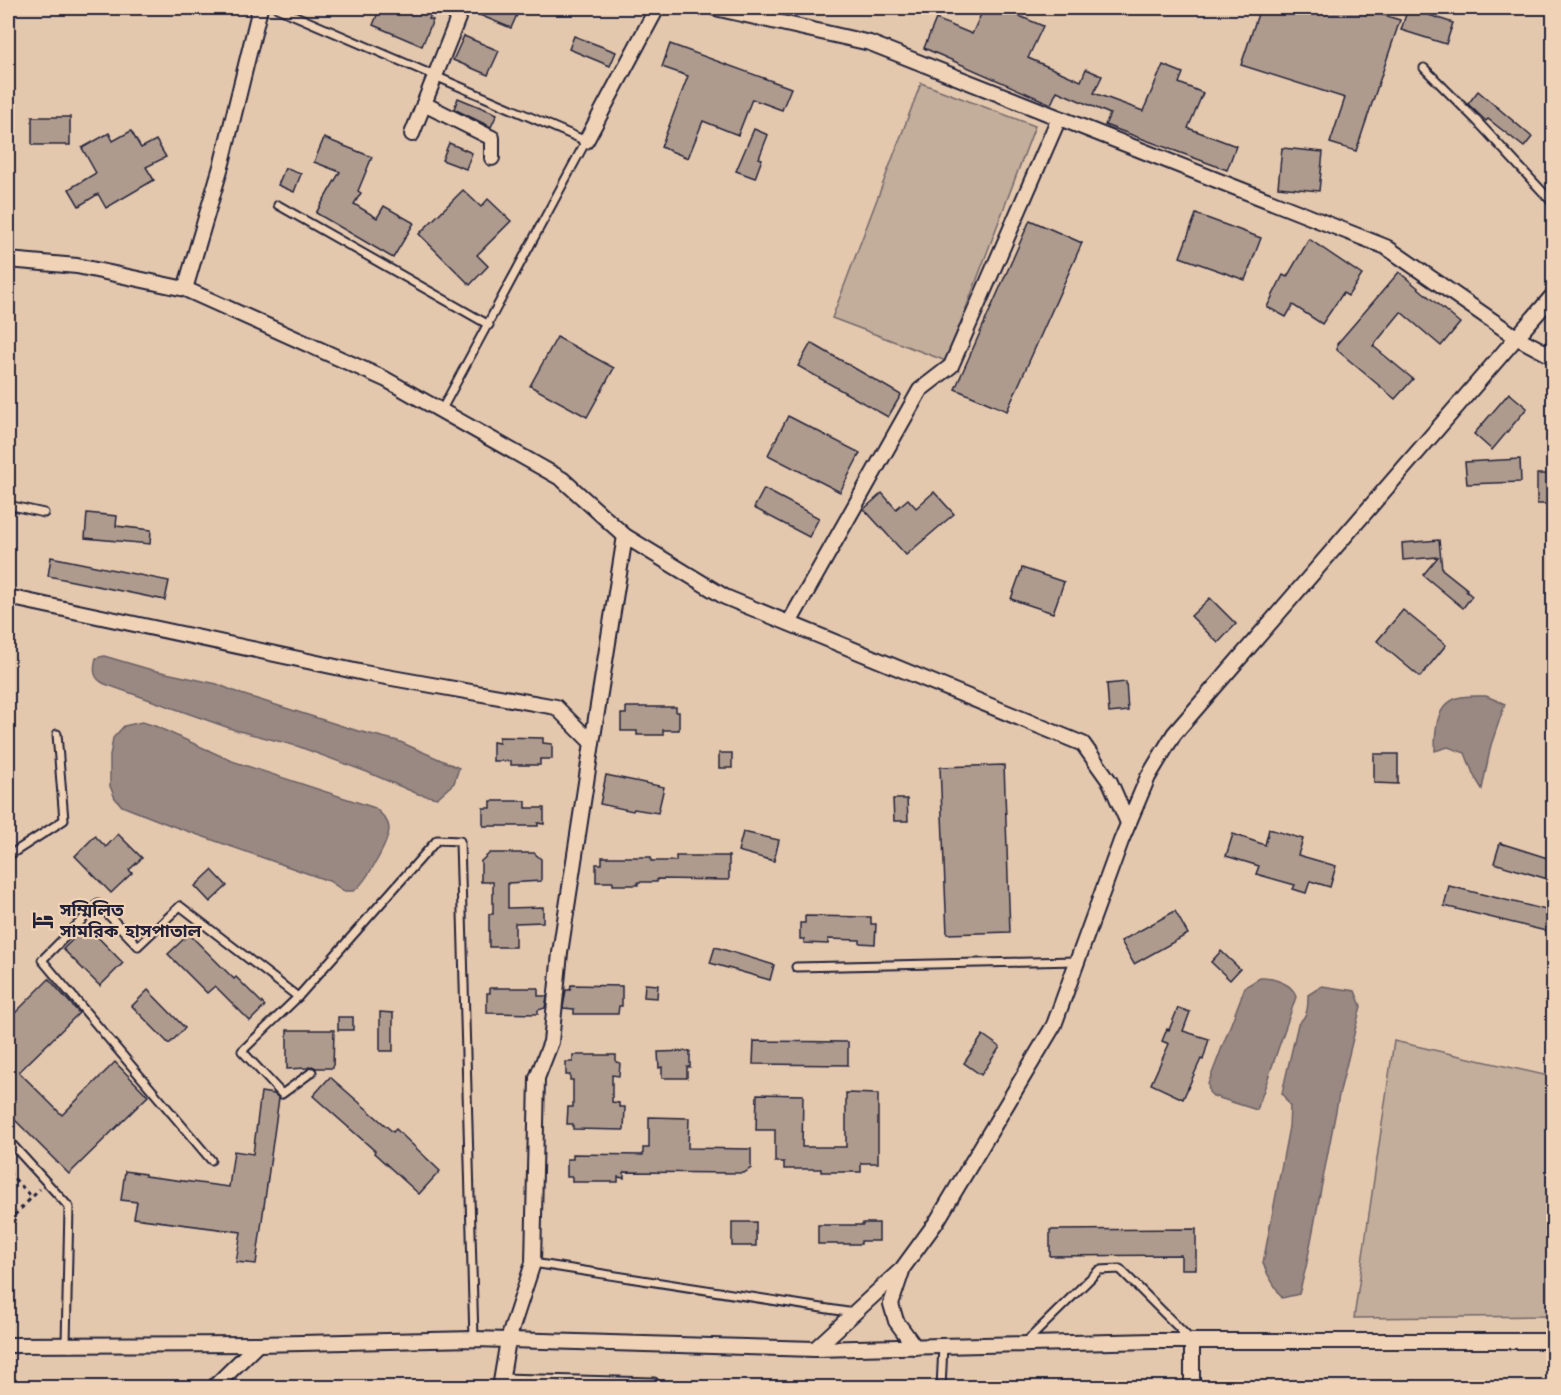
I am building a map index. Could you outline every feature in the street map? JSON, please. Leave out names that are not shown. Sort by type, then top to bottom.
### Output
[{"type":"street","points":[[185,289],[222,163],[260,8]]},
{"type":"street","points":[[412,134],[462,8]]},
{"type":"street","points":[[586,141],[657,8]]},
{"type":"street","points":[[715,8],[870,43],[1386,247],[1516,337],[1554,357]]},
{"type":"street","points":[[423,104],[492,138],[492,158]]},
{"type":"street","points":[[789,623],[920,390],[951,366],[1059,118]]},
{"type":"street","points":[[8,260],[77,267],[185,289],[385,379],[562,479],[625,536],[725,597],[1083,744],[1110,782],[1128,824]]},
{"type":"street","points":[[815,1349],[902,1269],[937,1221],[1054,1025],[1128,824],[1148,777],[1174,734],[1554,294]]},
{"type":"street","points":[[501,1383],[508,1340],[533,1263],[537,1078],[551,1042],[560,952],[625,536]]},
{"type":"street","points":[[8,597],[364,674],[556,707],[592,743]]},
{"type":"street","points":[[902,1269],[891,1304],[896,1321],[915,1347]]},
{"type":"street","points":[[8,1345],[258,1344],[474,1339],[815,1349],[1192,1341],[1554,1341]]},
{"type":"street","points":[[1192,1341],[1192,1388]]},
{"type":"street","points":[[213,1388],[258,1344]]},
{"type":"lane","points":[[277,8],[586,141],[441,411]]},
{"type":"lane","points":[[1424,68],[1554,204]]},
{"type":"lane","points":[[278,205],[489,325]]},
{"type":"lane","points":[[8,505],[44,513]]},
{"type":"lane","points":[[8,856],[64,820],[57,735]]},
{"type":"lane","points":[[312,1072],[282,1094],[242,1051],[298,997],[437,840],[460,841],[474,1339]]},
{"type":"lane","points":[[211,1160],[42,960],[98,904],[138,946],[180,906],[298,997]]},
{"type":"lane","points":[[796,967],[1077,961]]},
{"type":"lane","points":[[8,1140],[69,1207],[66,1344]]},
{"type":"lane","points":[[533,1263],[854,1313]]},
{"type":"lane","points":[[1024,1344],[1099,1270],[1120,1269],[1192,1341]]},
{"type":"lane","points":[[941,1388],[943,1346]]},
{"type":"lane","points":[[501,1383],[654,1382],[656,1388]]},
{"type":"path","points":[[8,1172],[32,1197]]},
{"type":"path","points":[[8,1222],[46,1183]]},
{"type":"shaded area","points":[[921,83],[1035,126],[946,361],[832,318]]},
{"type":"shaded area","points":[[104,656],[152,670],[217,684],[241,694],[358,731],[398,741],[459,768],[454,783],[437,798],[418,794],[297,746],[235,730],[105,684],[98,680],[94,670],[96,658]]},
{"type":"shaded area","points":[[1464,696],[1486,696],[1505,704],[1491,745],[1482,789],[1465,753],[1448,747],[1435,751],[1435,736],[1440,713],[1450,702]]},
{"type":"shaded area","points":[[142,722],[232,761],[375,808],[386,819],[389,828],[385,843],[370,871],[354,891],[344,891],[329,881],[122,806],[115,798],[110,786],[110,756],[113,738],[124,726]]},
{"type":"shaded area","points":[[1260,978],[1282,982],[1291,988],[1296,997],[1257,1110],[1213,1096],[1209,1092],[1208,1084],[1245,987]]},
{"type":"shaded area","points":[[1322,986],[1355,991],[1361,1006],[1339,1095],[1299,1294],[1282,1298],[1263,1263],[1289,1127],[1290,1106],[1282,1093],[1298,1024],[1307,1011],[1308,995]]},
{"type":"shaded area","points":[[1394,1041],[1553,1077],[1553,1316],[1354,1318]]},
{"type":"shaded area","points":[[1230,1382],[1414,1387],[1230,1388]]},
{"type":"building","points":[[380,8],[434,8],[429,19],[433,20],[422,46],[373,25]]},
{"type":"building","points":[[471,8],[520,8],[511,28],[470,11]]},
{"type":"building","points":[[984,8],[1000,8],[1043,26],[1028,58],[1081,81],[1086,69],[1102,76],[1094,93],[1143,111],[1163,65],[1183,73],[1179,83],[1203,93],[1188,128],[1236,146],[1227,170],[1105,125],[1110,114],[1057,91],[1051,104],[924,48],[936,19],[972,34]]},
{"type":"building","points":[[1260,8],[1360,8],[1400,20],[1356,151],[1330,143],[1345,98],[1241,65]]},
{"type":"building","points":[[1408,8],[1453,23],[1446,44],[1401,30]]},
{"type":"building","points":[[464,36],[499,51],[488,75],[453,60]]},
{"type":"building","points":[[574,36],[616,52],[610,66],[569,49]]},
{"type":"building","points":[[670,44],[791,88],[782,110],[752,99],[738,135],[703,121],[688,158],[661,147],[688,76],[662,67]]},
{"type":"building","points":[[1478,91],[1532,137],[1524,147],[1488,119],[1486,121],[1468,104]]},
{"type":"building","points":[[458,98],[497,114],[491,127],[454,109]]},
{"type":"building","points":[[32,117],[70,117],[70,145],[32,145]]},
{"type":"building","points":[[754,129],[768,135],[759,158],[762,159],[755,178],[736,171]]},
{"type":"building","points":[[131,131],[141,148],[156,140],[166,157],[146,167],[154,180],[106,208],[98,194],[79,206],[69,189],[96,173],[82,148],[109,133],[113,141]]},
{"type":"building","points":[[324,138],[372,157],[358,191],[361,193],[354,204],[377,218],[384,206],[414,223],[393,258],[316,213],[340,172],[314,162]]},
{"type":"building","points":[[449,143],[472,153],[466,169],[442,160]]},
{"type":"building","points":[[1282,148],[1323,152],[1319,191],[1278,187]]},
{"type":"building","points":[[285,168],[301,174],[294,192],[278,185]]},
{"type":"building","points":[[463,190],[481,207],[488,199],[511,221],[477,255],[488,266],[470,285],[419,234]]},
{"type":"building","points":[[1196,214],[1261,238],[1245,280],[1180,257]]},
{"type":"building","points":[[1030,220],[1082,243],[1007,411],[955,389]]},
{"type":"building","points":[[1309,239],[1362,275],[1348,296],[1343,293],[1322,324],[1293,305],[1286,317],[1267,307],[1283,275],[1287,277]]},
{"type":"building","points":[[1399,272],[1460,323],[1441,346],[1401,312],[1373,346],[1413,379],[1395,399],[1337,350],[1337,344]]},
{"type":"building","points":[[557,337],[614,368],[587,417],[530,386]]},
{"type":"building","points":[[811,343],[901,395],[888,417],[798,366]]},
{"type":"building","points":[[1509,393],[1527,408],[1492,450],[1474,434]]},
{"type":"building","points":[[788,416],[860,453],[840,492],[768,455]]},
{"type":"building","points":[[1520,459],[1521,482],[1467,484],[1465,462]]},
{"type":"building","points":[[1537,474],[1550,474],[1550,504],[1537,504]]},
{"type":"building","points":[[764,489],[819,518],[809,537],[754,508]]},
{"type":"building","points":[[934,492],[954,514],[906,555],[864,509],[882,493],[896,509],[908,499],[916,508]]},
{"type":"building","points":[[87,513],[117,516],[116,526],[151,530],[150,544],[85,538]]},
{"type":"building","points":[[1439,540],[1442,569],[1467,589],[1466,591],[1472,596],[1463,608],[1423,575],[1438,557],[1403,560],[1402,543]]},
{"type":"building","points":[[51,557],[169,581],[165,600],[48,576]]},
{"type":"building","points":[[1022,568],[1064,582],[1053,613],[1011,599]]},
{"type":"building","points":[[1210,598],[1236,624],[1218,643],[1191,616]]},
{"type":"building","points":[[1403,610],[1446,645],[1420,677],[1377,641]]},
{"type":"building","points":[[1126,682],[1128,711],[1109,713],[1107,684]]},
{"type":"building","points":[[626,707],[676,707],[676,712],[679,712],[679,730],[663,730],[663,735],[637,735],[637,731],[621,731],[621,714],[626,714]]},
{"type":"building","points":[[499,737],[543,738],[543,743],[552,744],[552,759],[540,759],[540,765],[511,765],[511,761],[493,761],[493,742],[499,743]]},
{"type":"building","points":[[719,753],[732,753],[732,768],[719,768]]},
{"type":"building","points":[[1374,754],[1398,754],[1398,784],[1374,783]]},
{"type":"building","points":[[1004,765],[1010,932],[947,934],[940,767]]},
{"type":"building","points":[[606,775],[664,787],[658,813],[634,809],[633,811],[600,804]]},
{"type":"building","points":[[893,799],[907,799],[908,821],[894,821]]},
{"type":"building","points":[[491,801],[526,801],[526,808],[544,808],[544,824],[538,823],[538,826],[483,826],[483,808],[491,808]]},
{"type":"building","points":[[1269,829],[1303,839],[1298,855],[1336,866],[1330,887],[1310,881],[1306,893],[1293,889],[1295,885],[1256,874],[1259,866],[1226,856],[1233,834],[1265,845]]},
{"type":"building","points":[[743,832],[779,840],[774,861],[738,851]]},
{"type":"building","points":[[118,834],[142,858],[129,870],[132,873],[111,893],[75,856],[95,836],[106,847]]},
{"type":"building","points":[[1500,843],[1554,860],[1554,881],[1494,863]]},
{"type":"building","points":[[490,853],[534,853],[541,859],[541,881],[508,883],[508,908],[543,907],[543,922],[515,923],[515,947],[489,947],[489,914],[493,914],[493,882],[481,882],[481,861]]},
{"type":"building","points":[[676,856],[729,856],[729,880],[657,879],[657,882],[638,882],[638,885],[596,882],[596,864],[602,864],[602,857],[651,857],[651,861],[676,861]]},
{"type":"building","points":[[212,870],[227,886],[210,902],[195,886]]},
{"type":"building","points":[[1449,886],[1554,912],[1554,933],[1444,906]]},
{"type":"building","points":[[1175,911],[1188,934],[1134,964],[1121,941]]},
{"type":"building","points":[[805,916],[871,917],[871,924],[876,924],[875,944],[860,943],[860,940],[828,939],[828,944],[804,943],[804,939],[800,939],[800,923],[805,923]]},
{"type":"building","points":[[87,926],[123,963],[100,986],[63,949]]},
{"type":"building","points":[[189,934],[265,1006],[250,1021],[215,986],[207,993],[168,954]]},
{"type":"building","points":[[715,947],[774,965],[770,980],[710,963]]},
{"type":"building","points":[[1221,951],[1240,969],[1230,980],[1211,962]]},
{"type":"building","points":[[49,979],[79,1013],[19,1072],[62,1115],[115,1062],[148,1096],[69,1174],[8,1113],[8,1020]]},
{"type":"building","points":[[645,984],[658,985],[657,998],[644,997]]},
{"type":"building","points":[[571,985],[622,986],[622,1006],[619,1006],[618,1014],[574,1014],[574,1009],[563,1008],[566,990],[570,990]]},
{"type":"building","points":[[490,988],[538,988],[538,996],[547,996],[545,1008],[538,1010],[538,1014],[487,1013],[487,993],[490,993]]},
{"type":"building","points":[[148,990],[185,1028],[169,1044],[132,1006]]},
{"type":"building","points":[[1178,1008],[1190,1012],[1183,1031],[1209,1039],[1203,1060],[1201,1059],[1183,1099],[1151,1084],[1169,1044],[1162,1041]]},
{"type":"building","points":[[380,1012],[393,1013],[393,1051],[380,1051]]},
{"type":"building","points":[[338,1017],[353,1017],[353,1030],[338,1030]]},
{"type":"building","points":[[287,1030],[334,1030],[333,1068],[312,1066],[287,1069]]},
{"type":"building","points":[[983,1035],[1000,1047],[981,1075],[964,1063]]},
{"type":"building","points":[[754,1041],[848,1042],[848,1065],[753,1064]]},
{"type":"building","points":[[690,1051],[687,1078],[662,1078],[658,1052]]},
{"type":"building","points":[[573,1055],[616,1055],[616,1062],[620,1063],[619,1076],[612,1075],[612,1102],[619,1103],[619,1107],[625,1107],[624,1130],[573,1129],[573,1124],[567,1124],[568,1107],[573,1107],[573,1080],[570,1080],[570,1075],[566,1075],[566,1062],[573,1062]]},
{"type":"building","points":[[330,1077],[393,1132],[396,1129],[440,1171],[419,1194],[313,1096]]},
{"type":"building","points":[[261,1092],[274,1094],[279,1098],[256,1264],[236,1262],[241,1232],[134,1218],[137,1202],[121,1200],[125,1171],[145,1174],[145,1176],[229,1187],[234,1151],[253,1154]]},
{"type":"building","points":[[846,1093],[878,1094],[878,1163],[861,1163],[861,1172],[821,1172],[821,1169],[784,1169],[784,1162],[775,1162],[775,1130],[756,1130],[757,1094],[803,1095],[802,1147],[846,1147]]},
{"type":"building","points":[[649,1117],[689,1118],[688,1148],[751,1149],[751,1168],[744,1173],[624,1172],[624,1178],[618,1177],[618,1182],[572,1182],[572,1177],[567,1177],[567,1159],[573,1159],[573,1154],[643,1155],[643,1148],[649,1148]]},
{"type":"building","points":[[732,1222],[756,1222],[756,1246],[732,1246]]},
{"type":"building","points":[[863,1223],[879,1223],[879,1241],[861,1241],[861,1244],[818,1244],[818,1225],[863,1225]]},
{"type":"building","points":[[1196,1229],[1196,1269],[1181,1269],[1181,1255],[1050,1256],[1050,1230]]},
{"type":"place","name":"সম্মিলিত সামরিক হাসপাতাল","points":[[43,920]]}]
